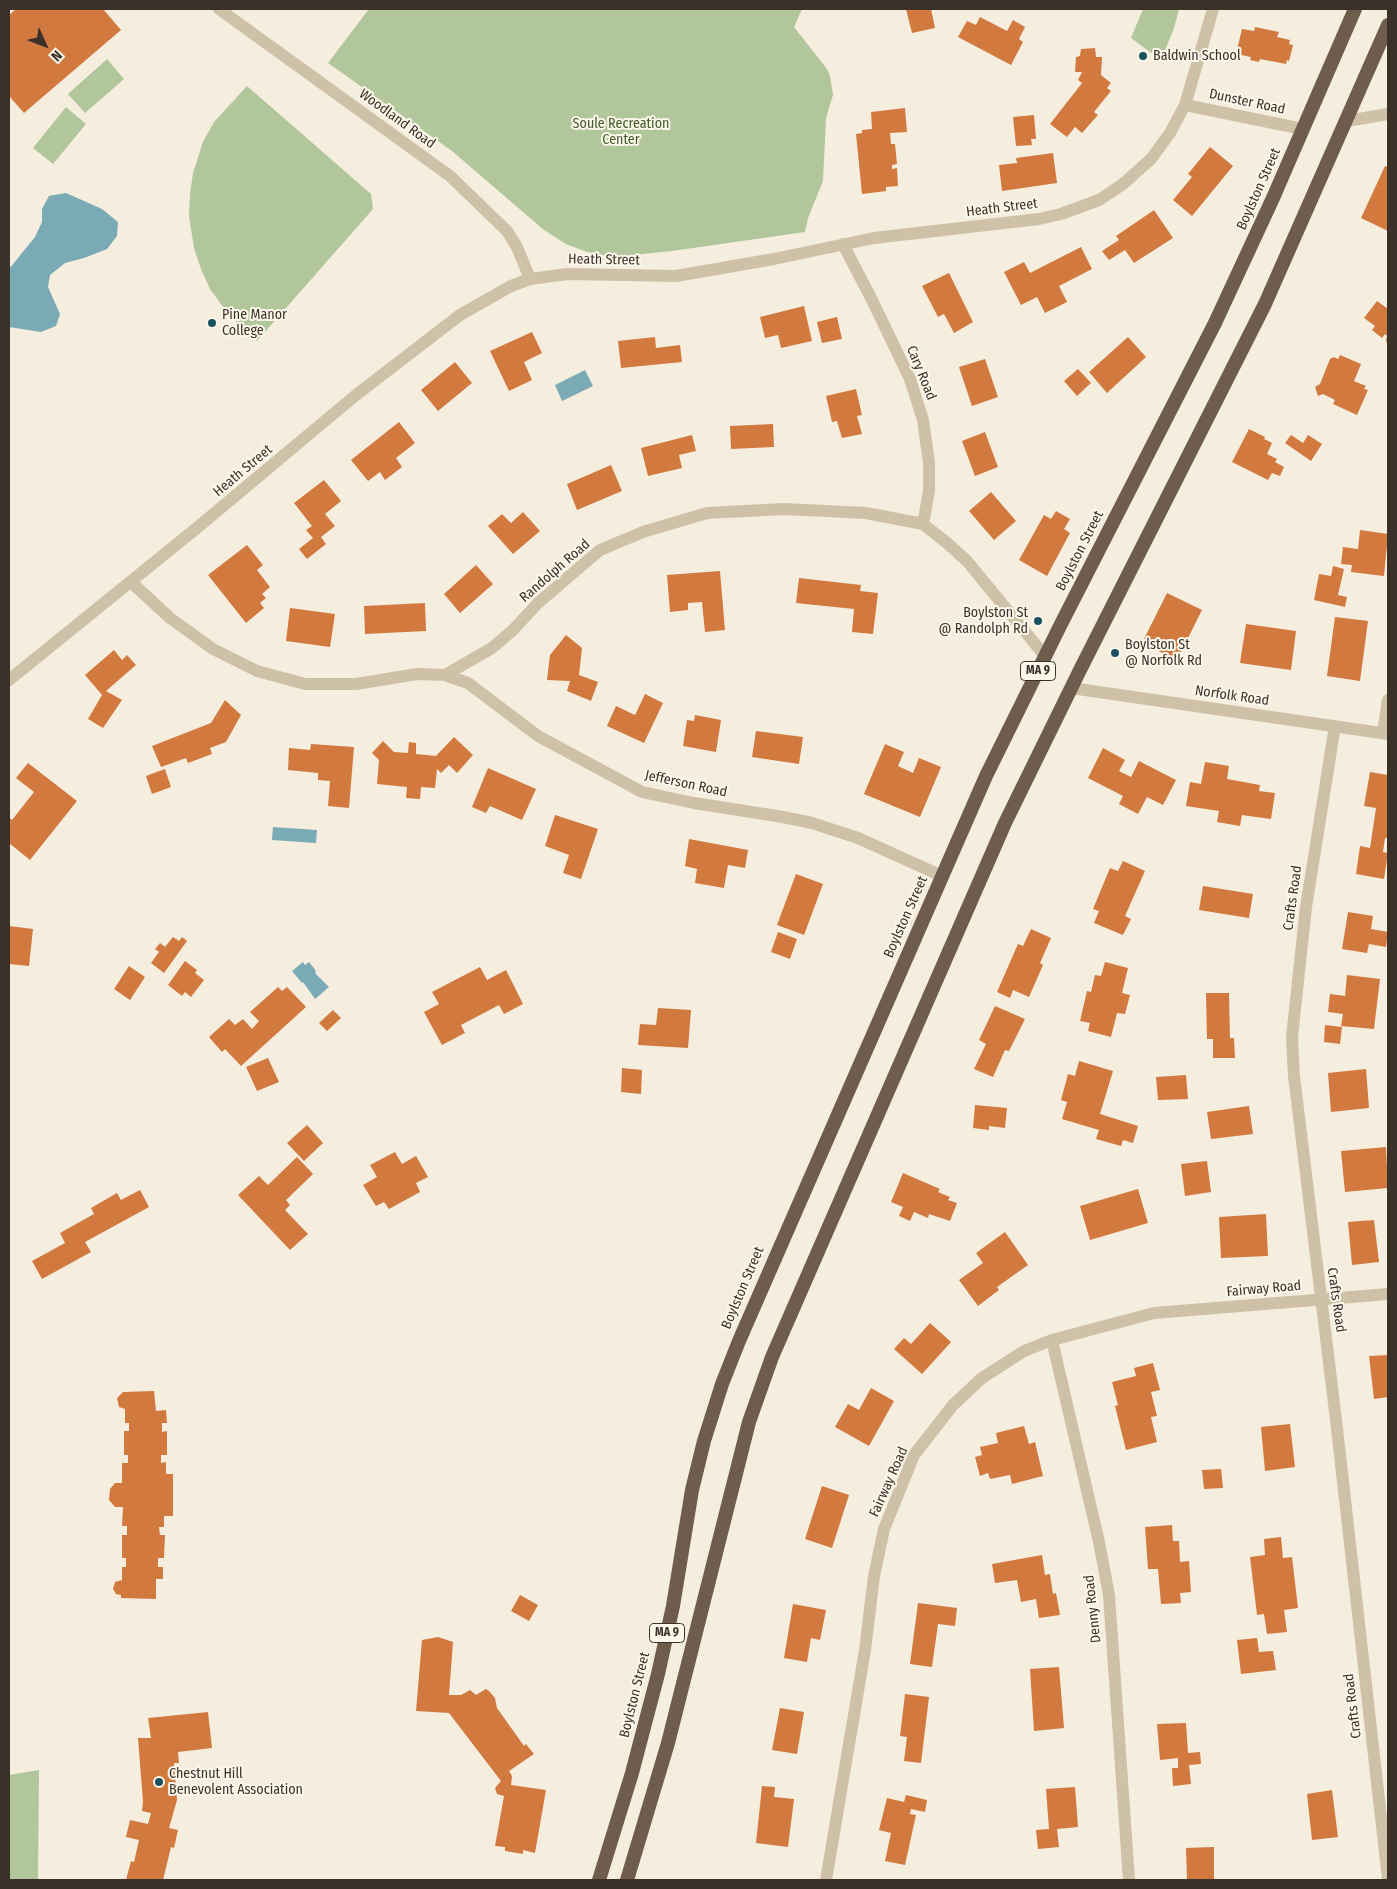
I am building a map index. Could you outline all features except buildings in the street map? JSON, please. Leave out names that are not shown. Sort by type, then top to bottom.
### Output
[{"type":"highway","name":"Boylston Street","points":[[599,1880],[632,1773],[658,1674],[673,1606],[692,1490],[704,1441],[722,1384],[756,1301],[986,776],[1045,656],[1216,323],[1355,9]]},
{"type":"highway","name":"MA 9","points":[[628,1880],[666,1751],[738,1462],[760,1388],[795,1302],[1001,832],[1071,688],[1265,304],[1388,25]]},
{"type":"street","name":"Woodland Road","points":[[219,9],[450,176],[507,232],[530,278]]},
{"type":"street","name":"Heath Street","points":[[9,680],[198,527],[356,395],[434,334],[460,315],[500,292],[530,278],[568,274],[676,276],[843,244],[919,232],[1039,219],[1083,207],[1099,200],[1122,184],[1151,159],[1170,134],[1185,105],[1213,9]]},
{"type":"street","name":"Dunster Road","points":[[1185,105],[1303,130]]},
{"type":"street","points":[[1347,121],[1388,114]]},
{"type":"street","name":"Cary Road","points":[[843,244],[910,379],[923,420],[929,472],[928,492],[922,524]]},
{"type":"street","name":"Randolph Road","points":[[445,675],[492,648],[513,630],[538,603],[600,550],[642,532],[707,514],[784,509],[866,513],[922,524],[947,542],[967,561],[1045,656]]},
{"type":"street","points":[[131,582],[170,618],[206,644],[257,671],[305,684],[356,684],[417,674],[445,675]]},
{"type":"street","name":"Jefferson Road","points":[[445,675],[468,683],[538,736],[642,792],[812,823],[858,838],[942,876]]},
{"type":"street","name":"Norfolk Road","points":[[1071,688],[1386,733]]},
{"type":"street","points":[[1386,733],[1388,700]]},
{"type":"street","name":"Crafts Road","points":[[1335,726],[1306,907],[1292,1037],[1294,1076],[1388,1879]]},
{"type":"street","name":"Fairway Road","points":[[826,1880],[865,1650],[874,1576],[884,1529],[914,1455],[953,1405],[982,1378],[1024,1351],[1052,1340],[1154,1314],[1388,1294]]},
{"type":"street","name":"Denny Road","points":[[1052,1340],[1099,1542],[1109,1595],[1129,1880]]},
{"type":"green space","name":"Soule Recreation Center","points":[[369,9],[802,9],[794,27],[827,69],[833,95],[826,118],[823,181],[808,218],[805,232],[672,251],[612,257],[587,252],[566,244],[544,230],[452,151],[328,63]]},
{"type":"green space","points":[[1143,9],[1179,9],[1174,28],[1161,60],[1131,38]]},
{"type":"green space","points":[[107,59],[124,79],[85,113],[68,94]]},
{"type":"green space","points":[[247,86],[371,194],[373,209],[257,341],[229,315],[210,289],[194,248],[189,216],[193,173],[203,142],[214,122]]},
{"type":"green space","points":[[66,107],[86,124],[53,164],[33,148]]},
{"type":"green space","points":[[39,1770],[38,1880],[9,1880],[9,1775]]},
{"type":"water","points":[[66,193],[102,209],[118,222],[117,236],[107,249],[65,263],[50,275],[48,287],[60,314],[56,326],[41,332],[9,327],[9,269],[35,237],[42,222],[42,209],[49,196]]},
{"type":"water","points":[[585,370],[593,386],[562,401],[555,385]]},
{"type":"water","points":[[273,827],[317,830],[316,843],[272,840]]},
{"type":"water","points":[[303,962],[305,965],[309,962],[316,971],[315,973],[329,987],[315,999],[303,982],[292,971]]},
{"type":"place","name":"Baldwin School","points":[[1143,56]]},
{"type":"place","name":"Pine Manor College","points":[[212,323]]},
{"type":"place","name":"Boylston St @ Randolph Rd","points":[[1038,621]]},
{"type":"place","name":"Boylston St @ Norfolk Rd","points":[[1115,653]]},
{"type":"place","name":"Chestnut Hill Benevolent Association","points":[[159,1782]]}]
